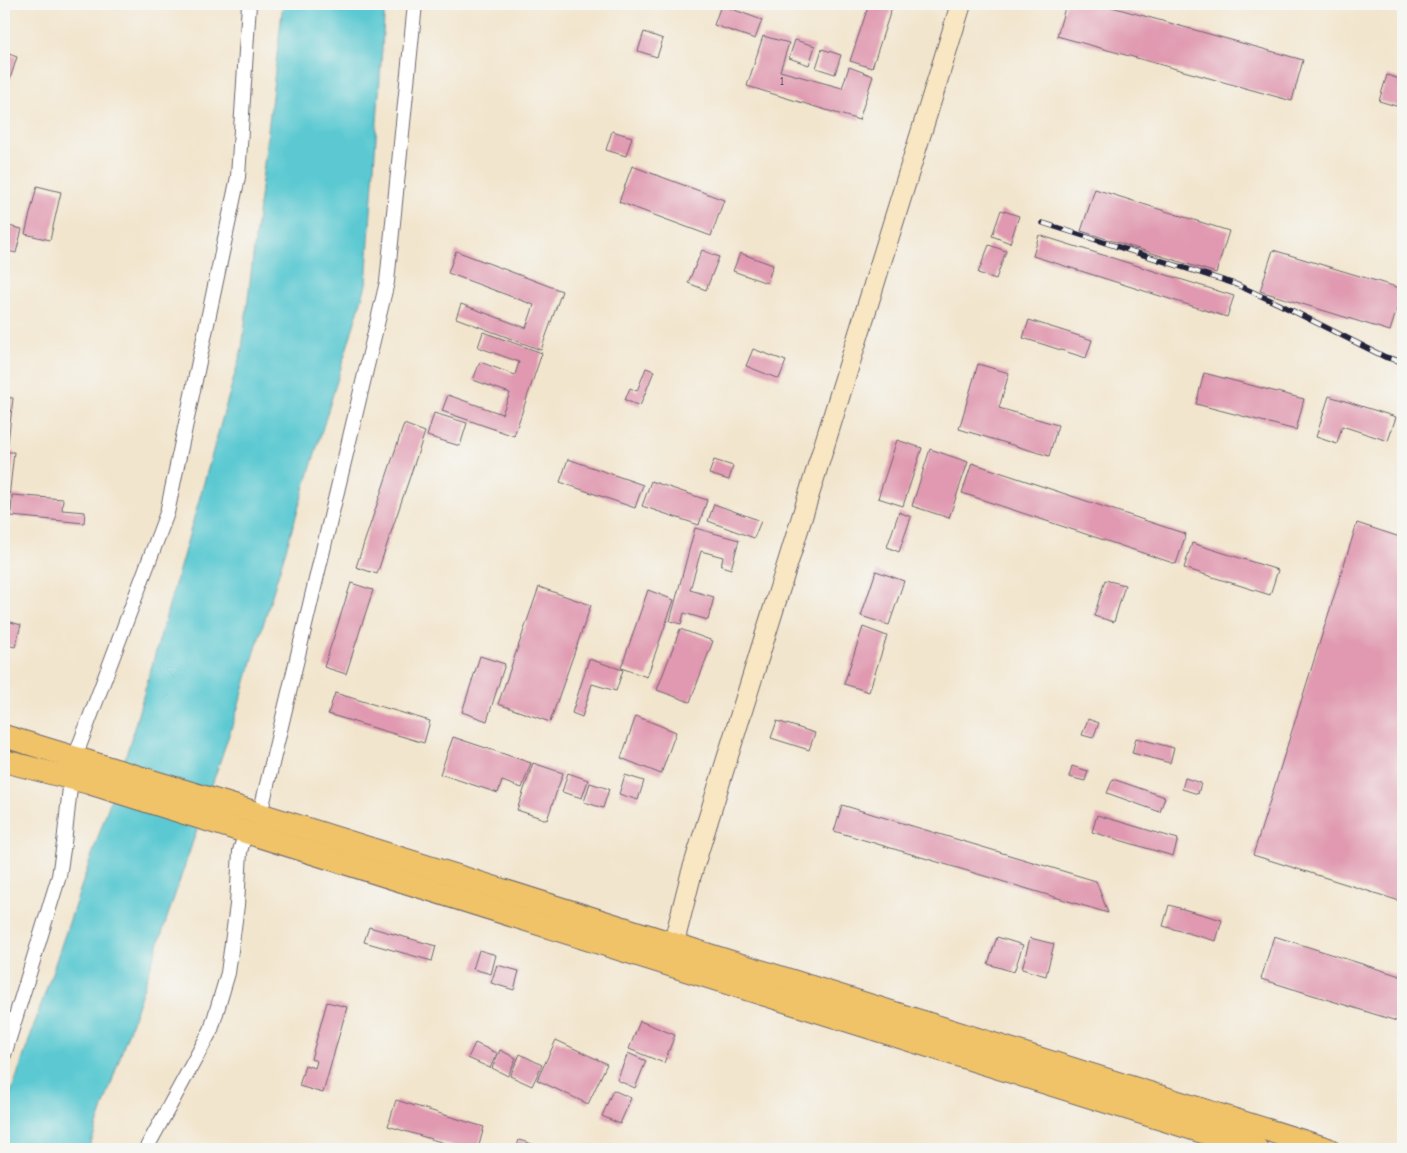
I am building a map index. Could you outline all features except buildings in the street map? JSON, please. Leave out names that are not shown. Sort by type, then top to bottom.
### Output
[{"type":"main road","points":[[671,954],[690,875],[961,4]]},
{"type":"main road","points":[[4,736],[83,770],[671,954],[1328,1149]]},
{"type":"main road","points":[[4,761],[83,770]]},
{"type":"main road","points":[[671,954],[1258,1149]]},
{"type":"street","points":[[4,1055],[58,876],[64,843],[83,770],[168,513],[238,177],[249,4]]},
{"type":"street","points":[[146,1149],[211,1030],[228,973],[237,905],[240,851],[387,282],[415,4]]},
{"type":"water","points":[[283,4],[385,4],[366,285],[237,711],[89,1149],[4,1149],[4,1114],[129,746],[242,349]]},
{"type":"railway","points":[[1043,223],[1235,284],[1385,357],[1403,362]]}]
